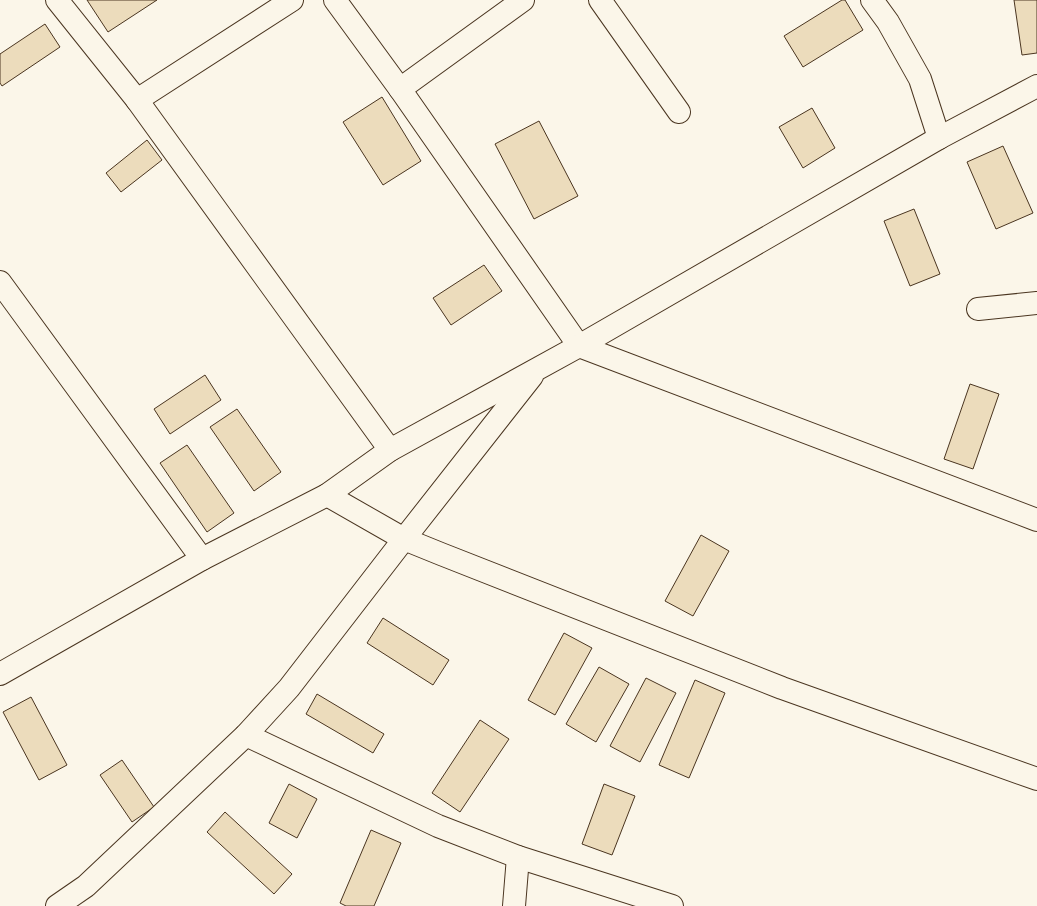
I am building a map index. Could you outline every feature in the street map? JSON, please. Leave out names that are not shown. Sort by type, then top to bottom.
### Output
[{"type":"street","points":[[57,0],[137,100],[390,450]]},
{"type":"street","points":[[137,100],[292,0]]},
{"type":"street","points":[[335,0],[400,89],[579,346],[1037,520]]},
{"type":"street","points":[[400,89],[523,0]]},
{"type":"street","points":[[600,0],[679,112]]},
{"type":"street","points":[[872,0],[888,22],[920,79],[939,138]]},
{"type":"street","points":[[1,672],[202,559],[327,495],[390,450],[579,346],[939,138],[1037,86]]},
{"type":"street","points":[[0,282],[202,559]]},
{"type":"street","points":[[978,309],[1037,303]]},
{"type":"street","points":[[57,906],[86,886],[246,735],[289,688],[539,367]]},
{"type":"street","points":[[327,495],[404,539],[782,688],[1037,780]]},
{"type":"street","points":[[246,735],[438,826],[518,857],[672,906]]},
{"type":"street","points":[[514,906],[518,857]]},
{"type":"building","points":[[87,0],[157,0],[108,32]]},
{"type":"building","points":[[842,0],[845,0],[863,30],[803,67],[784,36]]},
{"type":"building","points":[[1014,0],[1037,0],[1037,53],[1022,55]]},
{"type":"building","points":[[45,24],[60,47],[2,86],[0,83],[0,54]]},
{"type":"building","points":[[382,97],[421,161],[383,185],[343,122]]},
{"type":"building","points":[[812,108],[835,148],[803,168],[779,127]]},
{"type":"building","points":[[539,121],[578,196],[534,219],[495,144]]},
{"type":"building","points":[[147,140],[162,160],[121,192],[106,173]]},
{"type":"building","points":[[1003,146],[1033,213],[996,229],[967,162]]},
{"type":"building","points":[[914,209],[940,274],[910,286],[884,221]]},
{"type":"building","points":[[484,265],[502,291],[451,325],[433,298]]},
{"type":"building","points":[[205,375],[221,400],[170,434],[154,409]]},
{"type":"building","points":[[970,384],[999,394],[973,469],[944,459]]},
{"type":"building","points":[[237,409],[281,472],[254,491],[210,427]]},
{"type":"building","points":[[187,445],[234,513],[207,532],[160,463]]},
{"type":"building","points":[[701,535],[729,551],[693,616],[665,601]]},
{"type":"building","points":[[383,618],[449,660],[433,685],[367,643]]},
{"type":"building","points":[[564,633],[592,648],[555,715],[528,700]]},
{"type":"building","points":[[599,667],[629,684],[596,742],[566,724]]},
{"type":"building","points":[[646,678],[676,693],[640,762],[610,746]]},
{"type":"building","points":[[695,680],[725,693],[689,778],[659,765]]},
{"type":"building","points":[[317,694],[384,734],[373,753],[306,714]]},
{"type":"building","points":[[31,697],[67,765],[39,780],[3,712]]},
{"type":"building","points":[[480,720],[509,739],[460,812],[432,793]]},
{"type":"building","points":[[122,760],[154,807],[132,822],[100,775]]},
{"type":"building","points":[[289,784],[317,799],[297,838],[269,823]]},
{"type":"building","points":[[604,784],[635,796],[612,855],[582,844]]},
{"type":"building","points":[[225,812],[292,874],[274,894],[207,832]]},
{"type":"building","points":[[371,830],[401,843],[374,906],[346,906],[340,903]]}]
